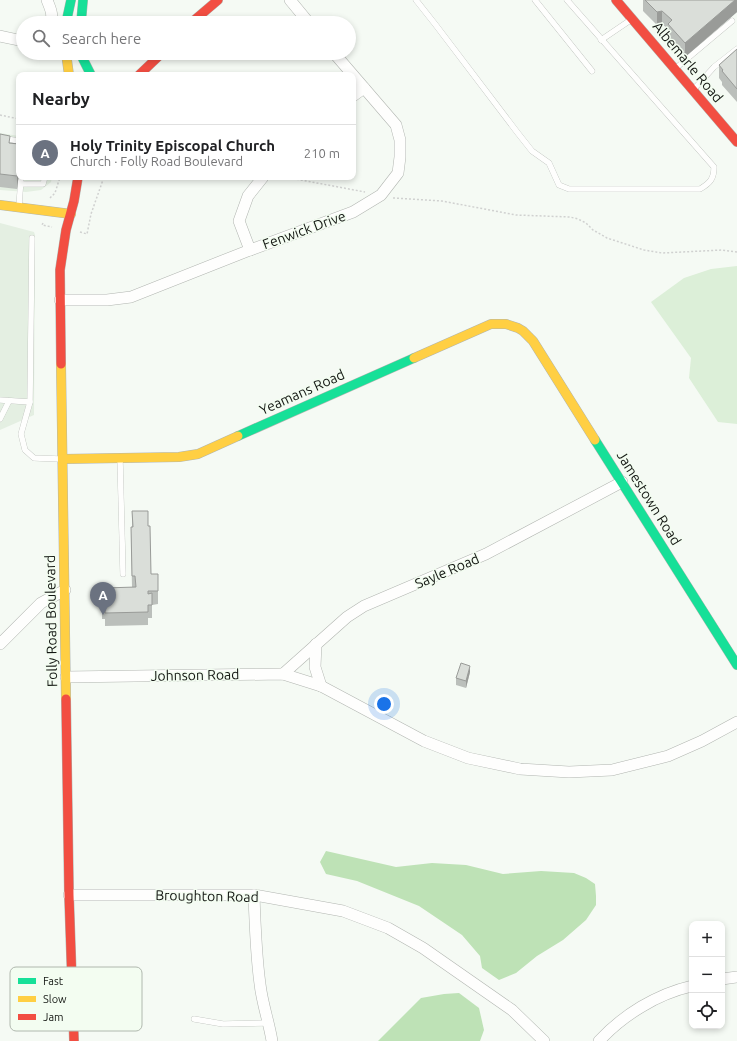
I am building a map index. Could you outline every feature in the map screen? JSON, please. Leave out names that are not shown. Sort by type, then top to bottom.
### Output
[{"type":"street","points":[[47,0],[52,16]]},
{"type":"street","points":[[68,16],[71,0]]},
{"type":"street","points":[[82,16],[83,0]]},
{"type":"street","points":[[199,16],[218,0]]},
{"type":"street","points":[[290,0],[303,16]]},
{"type":"street","name":"Albemarle Road","points":[[616,0],[676,68],[736,140]]},
{"type":"street","points":[[0,36],[16,39]]},
{"type":"street","points":[[67,60],[69,72]]},
{"type":"street","points":[[82,60],[84,72]]},
{"type":"street","points":[[84,60],[90,72]]},
{"type":"street","points":[[142,72],[155,60]]},
{"type":"street","points":[[150,72],[157,60]]},
{"type":"street","name":"Fenwick Drive","points":[[340,60],[350,72]]},
{"type":"street","name":"Fenwick Drive","points":[[60,300],[107,300],[131,297],[250,250],[353,212],[381,195],[398,173],[400,140],[396,125],[356,79]]},
{"type":"street","points":[[356,94],[364,88]]},
{"type":"street","name":"Folly Road Boulevard","points":[[71,967],[69,895],[60,270],[71,214],[82,180]]},
{"type":"street","points":[[250,250],[239,221],[248,196],[261,180]]},
{"type":"street","points":[[0,205],[71,214]]},
{"type":"street","name":"Yeamans Road","points":[[63,459],[179,457],[198,454],[491,324],[504,324],[521,328],[530,336],[537,347]]},
{"type":"street","name":"Jamestown Road","points":[[537,347],[737,664]]},
{"type":"street","name":"Sayle Road","points":[[283,674],[347,617],[364,606],[486,554],[622,482]]},
{"type":"street","points":[[0,644],[41,603],[65,590]]},
{"type":"street","points":[[316,644],[314,667],[321,686]]},
{"type":"street","name":"Johnson Road","points":[[66,677],[283,674],[321,686],[424,741],[468,758],[520,769],[569,772],[612,770],[668,756],[702,741],[737,722]]},
{"type":"street","name":"Broughton Road","points":[[69,895],[254,895],[343,911],[388,928],[423,948],[512,1010],[544,1041]]},
{"type":"street","points":[[254,895],[255,936],[260,986],[272,1041]]},
{"type":"street","points":[[725,979],[737,977]]},
{"type":"street","points":[[599,1041],[631,1013],[677,990],[689,987]]},
{"type":"street","name":"Folly Road Boulevard","points":[[74,1031],[74,1041]]},
{"type":"lane","points":[[416,0],[532,151],[549,163],[559,185],[569,189],[700,189],[709,183],[714,175],[714,168],[567,0]]},
{"type":"lane","points":[[535,0],[592,71]]},
{"type":"lane","points":[[601,40],[632,18]]},
{"type":"lane","points":[[676,68],[732,20]]},
{"type":"lane","points":[[693,89],[714,67],[737,48]]},
{"type":"lane","points":[[0,138],[16,141]]},
{"type":"lane","points":[[18,207],[21,180]]},
{"type":"lane","points":[[20,184],[43,184],[44,180]]},
{"type":"lane","points":[[32,238],[30,402],[22,434],[25,450],[34,458],[63,459]]},
{"type":"lane","points":[[0,400],[30,402]]},
{"type":"lane","points":[[0,419],[9,401]]},
{"type":"lane","points":[[120,458],[123,574]]},
{"type":"lane","points":[[194,1019],[223,1024],[269,1023]]},
{"type":"path","points":[[0,115],[16,118]]},
{"type":"path","points":[[301,180],[396,198],[442,201],[516,215],[570,217],[586,223],[593,230],[608,238],[644,250],[662,253],[722,250],[737,252]]},
{"type":"shaded area","points":[[0,133],[16,136],[16,180],[51,180],[41,190],[26,192],[0,190]]},
{"type":"shaded area","points":[[0,223],[34,232],[35,235],[34,415],[0,430]]},
{"type":"shaded area","points":[[737,266],[737,424],[718,422],[689,378],[691,358],[651,302],[684,278],[711,269]]},
{"type":"shaded area","points":[[326,851],[396,867],[432,863],[466,865],[503,874],[541,871],[574,873],[595,884],[596,905],[586,920],[563,940],[537,956],[516,973],[499,980],[482,968],[480,956],[462,935],[419,906],[357,881],[326,874],[320,862]]},
{"type":"shaded area","points":[[459,993],[479,1008],[484,1030],[480,1041],[378,1041],[421,998]]},
{"type":"building","points":[[645,0],[735,0],[685,43],[668,24],[672,20],[662,11],[657,12]]},
{"type":"building","points":[[737,49],[737,89],[719,65]]},
{"type":"building","points":[[0,134],[10,136],[9,143],[16,144],[16,176],[0,174]]},
{"type":"building","points":[[132,511],[148,511],[148,526],[150,526],[151,574],[158,574],[158,591],[148,591],[148,594],[152,593],[152,605],[148,605],[148,612],[105,613],[105,606],[102,606],[102,594],[105,594],[104,588],[136,587],[135,576],[132,576]]},
{"type":"building","points":[[461,663],[470,666],[466,681],[456,678]]},
{"type":"traffic: fast","points":[[68,16],[71,0]]},
{"type":"traffic: fast","points":[[82,16],[83,0]]},
{"type":"traffic: fast","points":[[84,60],[90,72]]},
{"type":"traffic: fast","points":[[238,436],[414,358]]},
{"type":"traffic: fast","points":[[595,440],[737,665]]},
{"type":"traffic: slow","points":[[67,60],[69,72]]},
{"type":"traffic: slow","points":[[0,205],[71,214]]},
{"type":"traffic: slow","points":[[414,358],[491,324],[506,324],[518,328],[533,341],[595,440]]},
{"type":"traffic: slow","points":[[61,364],[66,699]]},
{"type":"traffic: slow","points":[[63,459],[179,457],[198,454],[238,436]]},
{"type":"traffic: jam","points":[[199,16],[218,0]]},
{"type":"traffic: jam","points":[[616,0],[737,142]]},
{"type":"traffic: jam","points":[[142,72],[155,60]]},
{"type":"traffic: jam","points":[[61,364],[60,270],[66,230],[74,201],[78,180]]},
{"type":"traffic: jam","points":[[66,699],[71,967]]},
{"type":"traffic: jam","points":[[74,1031],[74,1041]]},
{"type":"place","name":"Holy Trinity Episcopal Church","points":[[103,615]]}]
